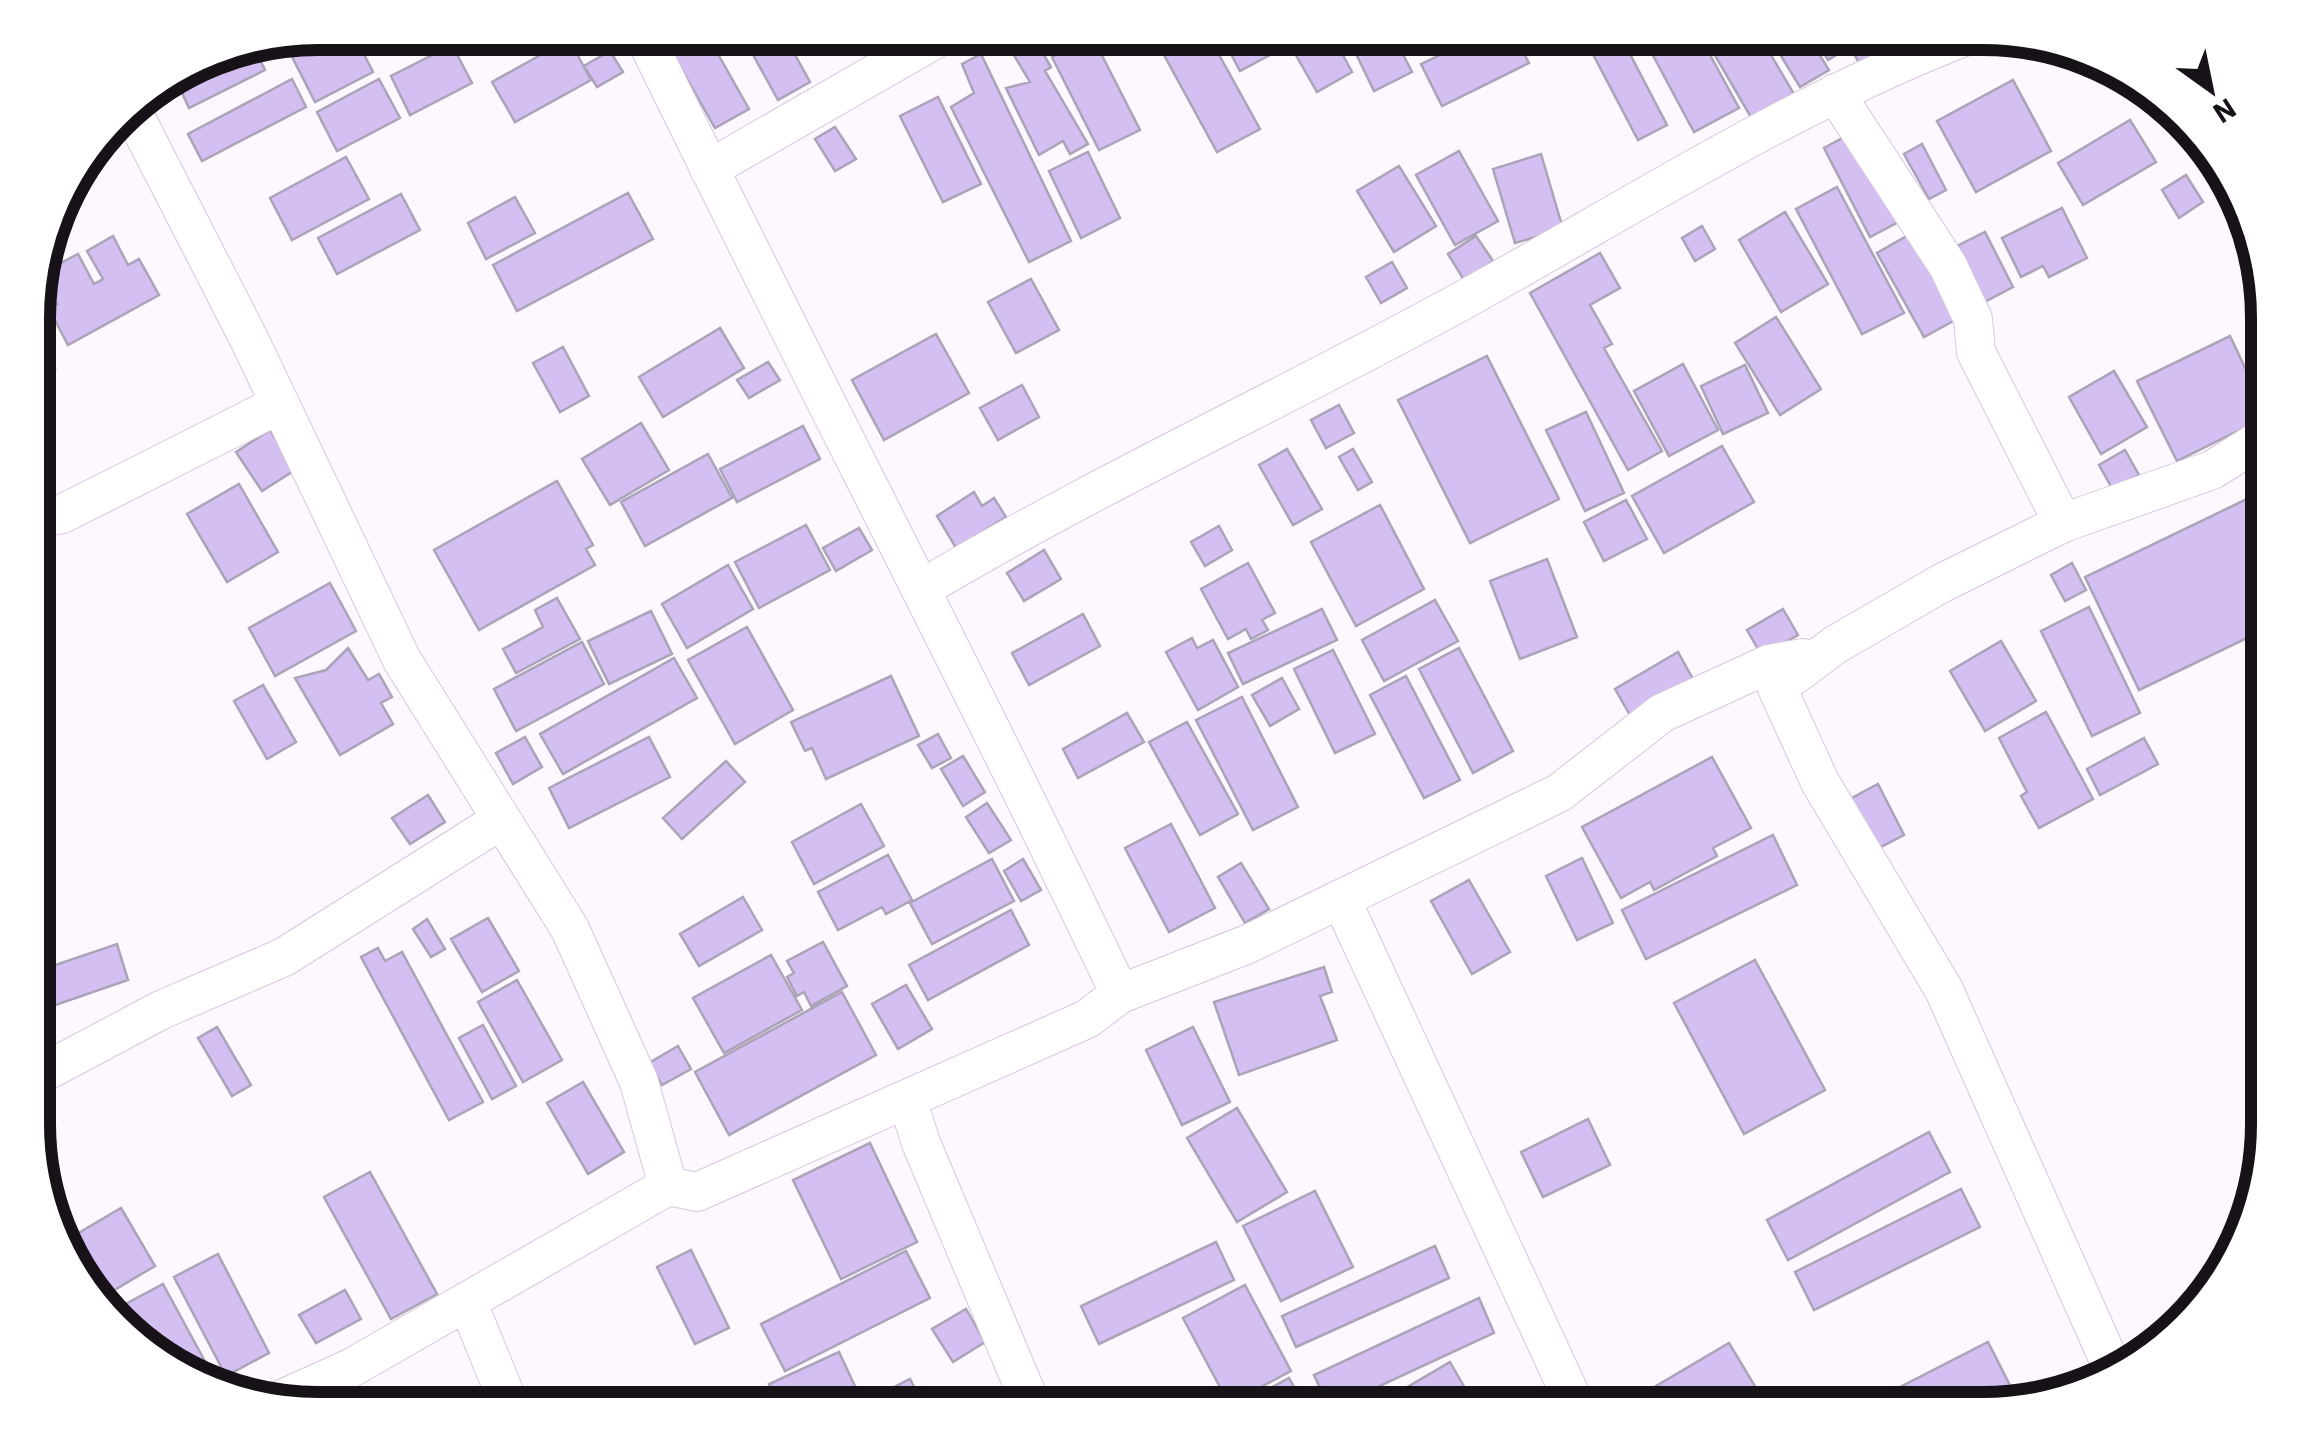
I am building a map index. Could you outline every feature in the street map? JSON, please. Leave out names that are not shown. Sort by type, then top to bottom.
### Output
[{"type":"street","points":[[652,50],[923,588],[1120,994]]},
{"type":"street","points":[[709,169],[915,50]]},
{"type":"street","points":[[923,588],[1014,534],[1453,306],[1835,93],[1933,50]]},
{"type":"street","points":[[1835,93],[1948,266],[1973,320],[1976,352],[2063,524]]},
{"type":"street","points":[[137,121],[280,404],[402,660],[570,928],[638,1082],[668,1186]]},
{"type":"street","points":[[50,516],[62,514],[280,404]]},
{"type":"street","points":[[1777,688],[1835,645],[1940,584],[2063,524],[2212,470],[2250,446]]},
{"type":"street","points":[[300,1391],[351,1368],[668,1186],[697,1192],[908,1102],[1087,1019],[1120,994],[1248,944],[1560,793],[1662,713],[1769,664],[1802,658],[1777,688]]},
{"type":"street","points":[[1777,688],[1820,782],[1944,990],[2109,1360]]},
{"type":"street","points":[[50,1069],[160,1010],[284,957],[501,820]]},
{"type":"street","points":[[1341,899],[1569,1391]]},
{"type":"street","points":[[908,1102],[928,1160],[1027,1392]]},
{"type":"street","points":[[467,1301],[503,1392]]},
{"type":"building","points":[[362,50],[373,72],[315,102],[289,52]]},
{"type":"building","points":[[442,50],[455,50],[472,83],[410,115],[391,76]]},
{"type":"building","points":[[549,50],[575,50],[591,80],[515,122],[492,82]]},
{"type":"building","points":[[671,50],[716,50],[749,109],[715,128]]},
{"type":"building","points":[[750,50],[792,50],[810,82],[778,100]]},
{"type":"building","points":[[1011,50],[1041,50],[1051,67],[1045,71],[1088,144],[1070,154],[1063,141],[1039,155],[1006,88],[1030,82]]},
{"type":"building","points":[[1065,50],[1099,50],[1140,130],[1099,150],[1052,57]]},
{"type":"building","points":[[1161,50],[1216,50],[1260,129],[1217,152]]},
{"type":"building","points":[[1229,50],[1279,50],[1240,71]]},
{"type":"building","points":[[1293,50],[1340,50],[1352,72],[1317,92]]},
{"type":"building","points":[[1354,50],[1401,50],[1412,72],[1374,91]]},
{"type":"building","points":[[1450,50],[1522,50],[1529,63],[1442,106],[1421,64]]},
{"type":"building","points":[[1591,50],[1628,50],[1667,125],[1638,140]]},
{"type":"building","points":[[1650,50],[1707,50],[1739,108],[1694,132]]},
{"type":"building","points":[[1712,50],[1768,50],[1794,94],[1752,119]]},
{"type":"building","points":[[1777,50],[1817,50],[1829,70],[1800,87]]},
{"type":"building","points":[[1822,50],[1845,50],[1828,60]]},
{"type":"building","points":[[1852,50],[1888,50],[1861,66]]},
{"type":"building","points":[[610,51],[623,72],[597,87],[584,66]]},
{"type":"building","points":[[981,54],[1071,241],[1029,262],[951,107],[974,93],[962,64]]},
{"type":"building","points":[[259,57],[265,70],[189,108],[180,88],[216,70]]},
{"type":"building","points":[[292,79],[306,107],[202,161],[188,134]]},
{"type":"building","points":[[379,79],[400,118],[337,151],[317,112]]},
{"type":"building","points":[[2013,80],[2051,151],[1976,192],[1937,121]]},
{"type":"building","points":[[938,97],[981,184],[943,202],[900,116]]},
{"type":"building","points":[[2130,120],[2156,162],[2083,205],[2058,163]]},
{"type":"building","points":[[835,127],[856,159],[835,171],[815,139]]},
{"type":"building","points":[[1850,134],[1904,219],[1870,237],[1824,148]]},
{"type":"building","points":[[1922,144],[1946,190],[1929,199],[1904,154]]},
{"type":"building","points":[[1459,151],[1498,221],[1455,245],[1416,175]]},
{"type":"building","points":[[1088,152],[1120,218],[1081,238],[1049,171]]},
{"type":"building","points":[[1541,154],[1563,229],[1515,243],[1493,169]]},
{"type":"building","points":[[346,157],[369,199],[292,240],[270,198]]},
{"type":"building","points":[[1399,166],[1436,226],[1394,252],[1357,191]]},
{"type":"building","points":[[2186,175],[2203,202],[2179,218],[2162,190]]},
{"type":"building","points":[[1837,187],[1904,313],[1862,334],[1796,209]]},
{"type":"building","points":[[628,193],[653,239],[517,311],[493,265]]},
{"type":"building","points":[[401,194],[420,230],[337,274],[318,238]]},
{"type":"building","points":[[515,197],[535,233],[486,259],[468,223]]},
{"type":"building","points":[[2062,208],[2087,258],[2049,277],[2043,266],[2021,277],[2002,238]]},
{"type":"building","points":[[1785,212],[1828,284],[1781,312],[1739,240]]},
{"type":"building","points":[[1702,226],[1715,249],[1695,261],[1682,238]]},
{"type":"building","points":[[1919,229],[1966,314],[1924,337],[1877,253]]},
{"type":"building","points":[[1985,232],[2013,287],[1975,307],[1947,251]]},
{"type":"building","points":[[113,236],[128,265],[139,259],[159,295],[68,345],[50,312],[57,304],[51,294],[52,283],[56,266],[78,254],[94,284],[103,279],[87,251]]},
{"type":"building","points":[[1476,236],[1493,261],[1464,280],[1448,254]]},
{"type":"building","points":[[1600,253],[1620,288],[1590,305],[1612,344],[1604,348],[1662,451],[1628,470],[1530,293]]},
{"type":"building","points":[[1392,262],[1407,288],[1381,303],[1366,277]]},
{"type":"building","points":[[1031,279],[1059,330],[1016,353],[988,302]]},
{"type":"building","points":[[1776,317],[1821,389],[1780,415],[1735,343]]},
{"type":"building","points":[[720,328],[744,368],[663,417],[639,377]]},
{"type":"building","points":[[936,334],[969,393],[884,440],[852,380]]},
{"type":"building","points":[[2230,336],[2250,378],[2250,425],[2177,461],[2137,381]]},
{"type":"building","points":[[563,347],[589,396],[560,412],[533,363]]},
{"type":"building","points":[[1487,356],[1559,499],[1470,543],[1398,400]]},
{"type":"building","points":[[768,362],[780,380],[749,398],[737,380]]},
{"type":"building","points":[[1683,364],[1718,430],[1669,456],[1634,391]]},
{"type":"building","points":[[1745,365],[1768,413],[1723,434],[1701,386]]},
{"type":"building","points":[[2114,371],[2147,427],[2101,454],[2069,397]]},
{"type":"building","points":[[1022,385],[1039,417],[998,440],[980,408]]},
{"type":"building","points":[[1339,405],[1354,433],[1326,448],[1311,420]]},
{"type":"building","points":[[1586,412],[1624,493],[1585,511],[1546,430]]},
{"type":"building","points":[[641,423],[669,470],[610,505],[582,459]]},
{"type":"building","points":[[803,426],[820,459],[737,502],[720,469]]},
{"type":"building","points":[[270,430],[295,470],[262,491],[236,452]]},
{"type":"building","points":[[1722,446],[1754,502],[1664,553],[1632,496]]},
{"type":"building","points":[[1287,449],[1322,509],[1293,525],[1259,465]]},
{"type":"building","points":[[1353,449],[1372,482],[1358,490],[1339,457]]},
{"type":"building","points":[[2125,450],[2139,475],[2113,490],[2099,465]]},
{"type":"building","points":[[708,454],[732,498],[645,546],[621,502]]},
{"type":"building","points":[[557,481],[593,545],[586,549],[595,565],[479,630],[434,550]]},
{"type":"building","points":[[239,484],[278,552],[227,582],[187,514]]},
{"type":"building","points":[[974,492],[982,506],[994,498],[1006,517],[956,548],[937,516]]},
{"type":"building","points":[[2247,499],[2250,505],[2250,637],[2139,690],[2085,577]]},
{"type":"building","points":[[1626,500],[1647,539],[1604,561],[1584,522]]},
{"type":"building","points":[[1380,505],[1424,589],[1356,626],[1311,542]]},
{"type":"building","points":[[806,525],[830,570],[759,608],[735,562]]},
{"type":"building","points":[[1219,526],[1232,550],[1205,566],[1191,542]]},
{"type":"building","points":[[859,528],[872,550],[836,571],[823,548]]},
{"type":"building","points":[[1044,550],[1061,579],[1024,601],[1007,573]]},
{"type":"building","points":[[1547,559],[1577,637],[1520,659],[1490,581]]},
{"type":"building","points":[[1248,563],[1275,613],[1262,620],[1268,630],[1251,639],[1246,629],[1228,639],[1201,589]]},
{"type":"building","points":[[2072,563],[2086,590],[2065,601],[2051,575]]},
{"type":"building","points":[[728,565],[753,609],[687,648],[662,604]]},
{"type":"building","points":[[330,583],[356,631],[275,676],[249,628]]},
{"type":"building","points":[[557,598],[580,639],[516,673],[503,649],[543,627],[535,610]]},
{"type":"building","points":[[1435,600],[1458,641],[1384,681],[1362,640]]},
{"type":"building","points":[[2089,607],[2140,713],[2092,736],[2041,631]]},
{"type":"building","points":[[1322,609],[1337,640],[1243,684],[1228,653]]},
{"type":"building","points":[[1783,609],[1798,635],[1762,656],[1747,630]]},
{"type":"building","points":[[651,611],[672,654],[609,684],[588,641]]},
{"type":"building","points":[[1083,614],[1100,646],[1029,685],[1012,653]]},
{"type":"building","points":[[747,627],[793,710],[735,744],[688,660]]},
{"type":"building","points":[[1192,638],[1197,648],[1213,640],[1238,687],[1198,710],[1166,652]]},
{"type":"building","points":[[2001,641],[2036,701],[1985,731],[1950,671]]},
{"type":"building","points":[[582,642],[604,684],[516,731],[494,689]]},
{"type":"building","points":[[348,648],[368,680],[379,674],[392,697],[381,703],[393,724],[340,755],[295,678],[326,670]]},
{"type":"building","points":[[1459,648],[1513,751],[1473,773],[1419,669]]},
{"type":"building","points":[[1333,650],[1375,734],[1335,753],[1294,669]]},
{"type":"building","points":[[1678,652],[1693,679],[1630,715],[1615,689]]},
{"type":"building","points":[[674,658],[697,698],[563,774],[540,734]]},
{"type":"building","points":[[891,676],[919,736],[826,779],[812,748],[805,751],[791,722]]},
{"type":"building","points":[[1406,676],[1460,780],[1424,798],[1370,695]]},
{"type":"building","points":[[1282,678],[1299,709],[1270,726],[1252,695]]},
{"type":"building","points":[[263,685],[296,742],[267,759],[234,701]]},
{"type":"building","points":[[1242,697],[1298,807],[1253,830],[1196,720]]},
{"type":"building","points":[[2046,712],[2093,799],[2039,828],[2021,796],[2027,792],[1999,738]]},
{"type":"building","points":[[1127,713],[1144,742],[1078,778],[1063,749]]},
{"type":"building","points":[[1187,722],[1238,814],[1200,835],[1149,742]]},
{"type":"building","points":[[938,734],[951,758],[932,768],[918,745]]},
{"type":"building","points":[[525,737],[542,767],[513,784],[496,753]]},
{"type":"building","points":[[649,737],[670,777],[569,828],[549,788]]},
{"type":"building","points":[[2144,738],[2158,764],[2100,795],[2087,769]]},
{"type":"building","points":[[963,756],[985,792],[963,806],[941,769]]},
{"type":"building","points":[[1712,757],[1751,828],[1713,848],[1717,856],[1654,890],[1650,882],[1621,898],[1582,827]]},
{"type":"building","points":[[726,761],[745,782],[682,839],[663,818]]},
{"type":"building","points":[[1878,784],[1904,835],[1877,849],[1850,799]]},
{"type":"building","points":[[428,795],[445,822],[410,844],[392,818]]},
{"type":"building","points":[[987,803],[1011,840],[989,853],[966,817]]},
{"type":"building","points":[[861,804],[884,846],[814,884],[792,842]]},
{"type":"building","points":[[1171,824],[1215,908],[1169,932],[1125,848]]},
{"type":"building","points":[[1773,835],[1797,885],[1646,959],[1622,910]]},
{"type":"building","points":[[888,855],[912,900],[886,914],[882,907],[838,930],[818,892]]},
{"type":"building","points":[[1582,858],[1613,923],[1577,940],[1546,876]]},
{"type":"building","points":[[992,859],[1014,901],[932,944],[910,903]]},
{"type":"building","points":[[1023,859],[1041,890],[1021,901],[1004,871]]},
{"type":"building","points":[[1241,863],[1269,909],[1245,923],[1218,877]]},
{"type":"building","points":[[1469,880],[1510,952],[1472,974],[1431,901]]},
{"type":"building","points":[[743,897],[762,930],[699,966],[680,934]]},
{"type":"building","points":[[1011,910],[1029,945],[928,1000],[909,965]]},
{"type":"building","points":[[488,918],[519,971],[482,992],[451,939]]},
{"type":"building","points":[[427,919],[445,949],[431,957],[413,929]]},
{"type":"building","points":[[823,942],[847,986],[811,1006],[804,992],[797,996],[787,977],[794,973],[787,961]]},
{"type":"building","points":[[117,944],[128,980],[50,1007],[50,967]]},
{"type":"building","points":[[378,948],[385,961],[402,952],[483,1102],[449,1120],[361,957]]},
{"type":"building","points":[[771,955],[802,1010],[724,1053],[693,998]]},
{"type":"building","points":[[1755,960],[1825,1090],[1744,1134],[1674,1003]]},
{"type":"building","points":[[1324,967],[1332,992],[1320,996],[1337,1040],[1239,1075],[1214,1002]]},
{"type":"building","points":[[517,980],[562,1060],[523,1082],[478,1002]]},
{"type":"building","points":[[906,985],[932,1029],[898,1049],[872,1004]]},
{"type":"building","points":[[842,992],[876,1055],[729,1135],[695,1072]]},
{"type":"building","points":[[483,1025],[516,1086],[492,1099],[459,1038]]},
{"type":"building","points":[[217,1027],[251,1085],[232,1096],[198,1038]]},
{"type":"building","points":[[1193,1027],[1230,1102],[1182,1125],[1146,1050]]},
{"type":"building","points":[[678,1046],[691,1069],[662,1085],[649,1063]]},
{"type":"building","points":[[583,1082],[624,1152],[588,1174],[547,1103]]},
{"type":"building","points":[[1237,1108],[1287,1192],[1237,1222],[1187,1138]]},
{"type":"building","points":[[1588,1119],[1610,1165],[1543,1197],[1521,1152]]},
{"type":"building","points":[[1929,1132],[1950,1172],[1788,1260],[1767,1220]]},
{"type":"building","points":[[870,1143],[917,1242],[841,1279],[793,1180]]},
{"type":"building","points":[[370,1172],[437,1294],[391,1319],[324,1197]]},
{"type":"building","points":[[1961,1189],[1980,1227],[1814,1310],[1795,1272]]},
{"type":"building","points":[[1315,1191],[1353,1267],[1281,1301],[1243,1226]]},
{"type":"building","points":[[121,1208],[155,1266],[111,1292],[77,1234]]},
{"type":"building","points":[[1216,1242],[1234,1280],[1099,1344],[1081,1306]]},
{"type":"building","points":[[1435,1246],[1449,1278],[1296,1347],[1282,1316]]},
{"type":"building","points":[[691,1250],[729,1328],[695,1344],[657,1267]]},
{"type":"building","points":[[906,1251],[930,1298],[785,1371],[761,1324]]},
{"type":"building","points":[[218,1254],[269,1353],[226,1375],[174,1277]]},
{"type":"building","points":[[163,1284],[209,1368],[169,1347],[122,1306]]},
{"type":"building","points":[[1245,1285],[1291,1371],[1253,1391],[1222,1391],[1183,1318]]},
{"type":"building","points":[[345,1290],[361,1319],[316,1343],[299,1315]]},
{"type":"building","points":[[1479,1298],[1494,1333],[1368,1391],[1322,1391],[1314,1375]]},
{"type":"building","points":[[966,1309],[985,1342],[953,1362],[932,1329]]},
{"type":"building","points":[[1988,1342],[2013,1390],[2000,1391],[1892,1391]]},
{"type":"building","points":[[1729,1343],[1756,1388],[1751,1391],[1647,1391]]},
{"type":"building","points":[[839,1352],[858,1392],[773,1392],[769,1384]]},
{"type":"building","points":[[1450,1362],[1467,1391],[1400,1391]]},
{"type":"building","points":[[1289,1378],[1296,1391],[1264,1391]]},
{"type":"building","points":[[910,1379],[917,1392],[885,1392]]}]
